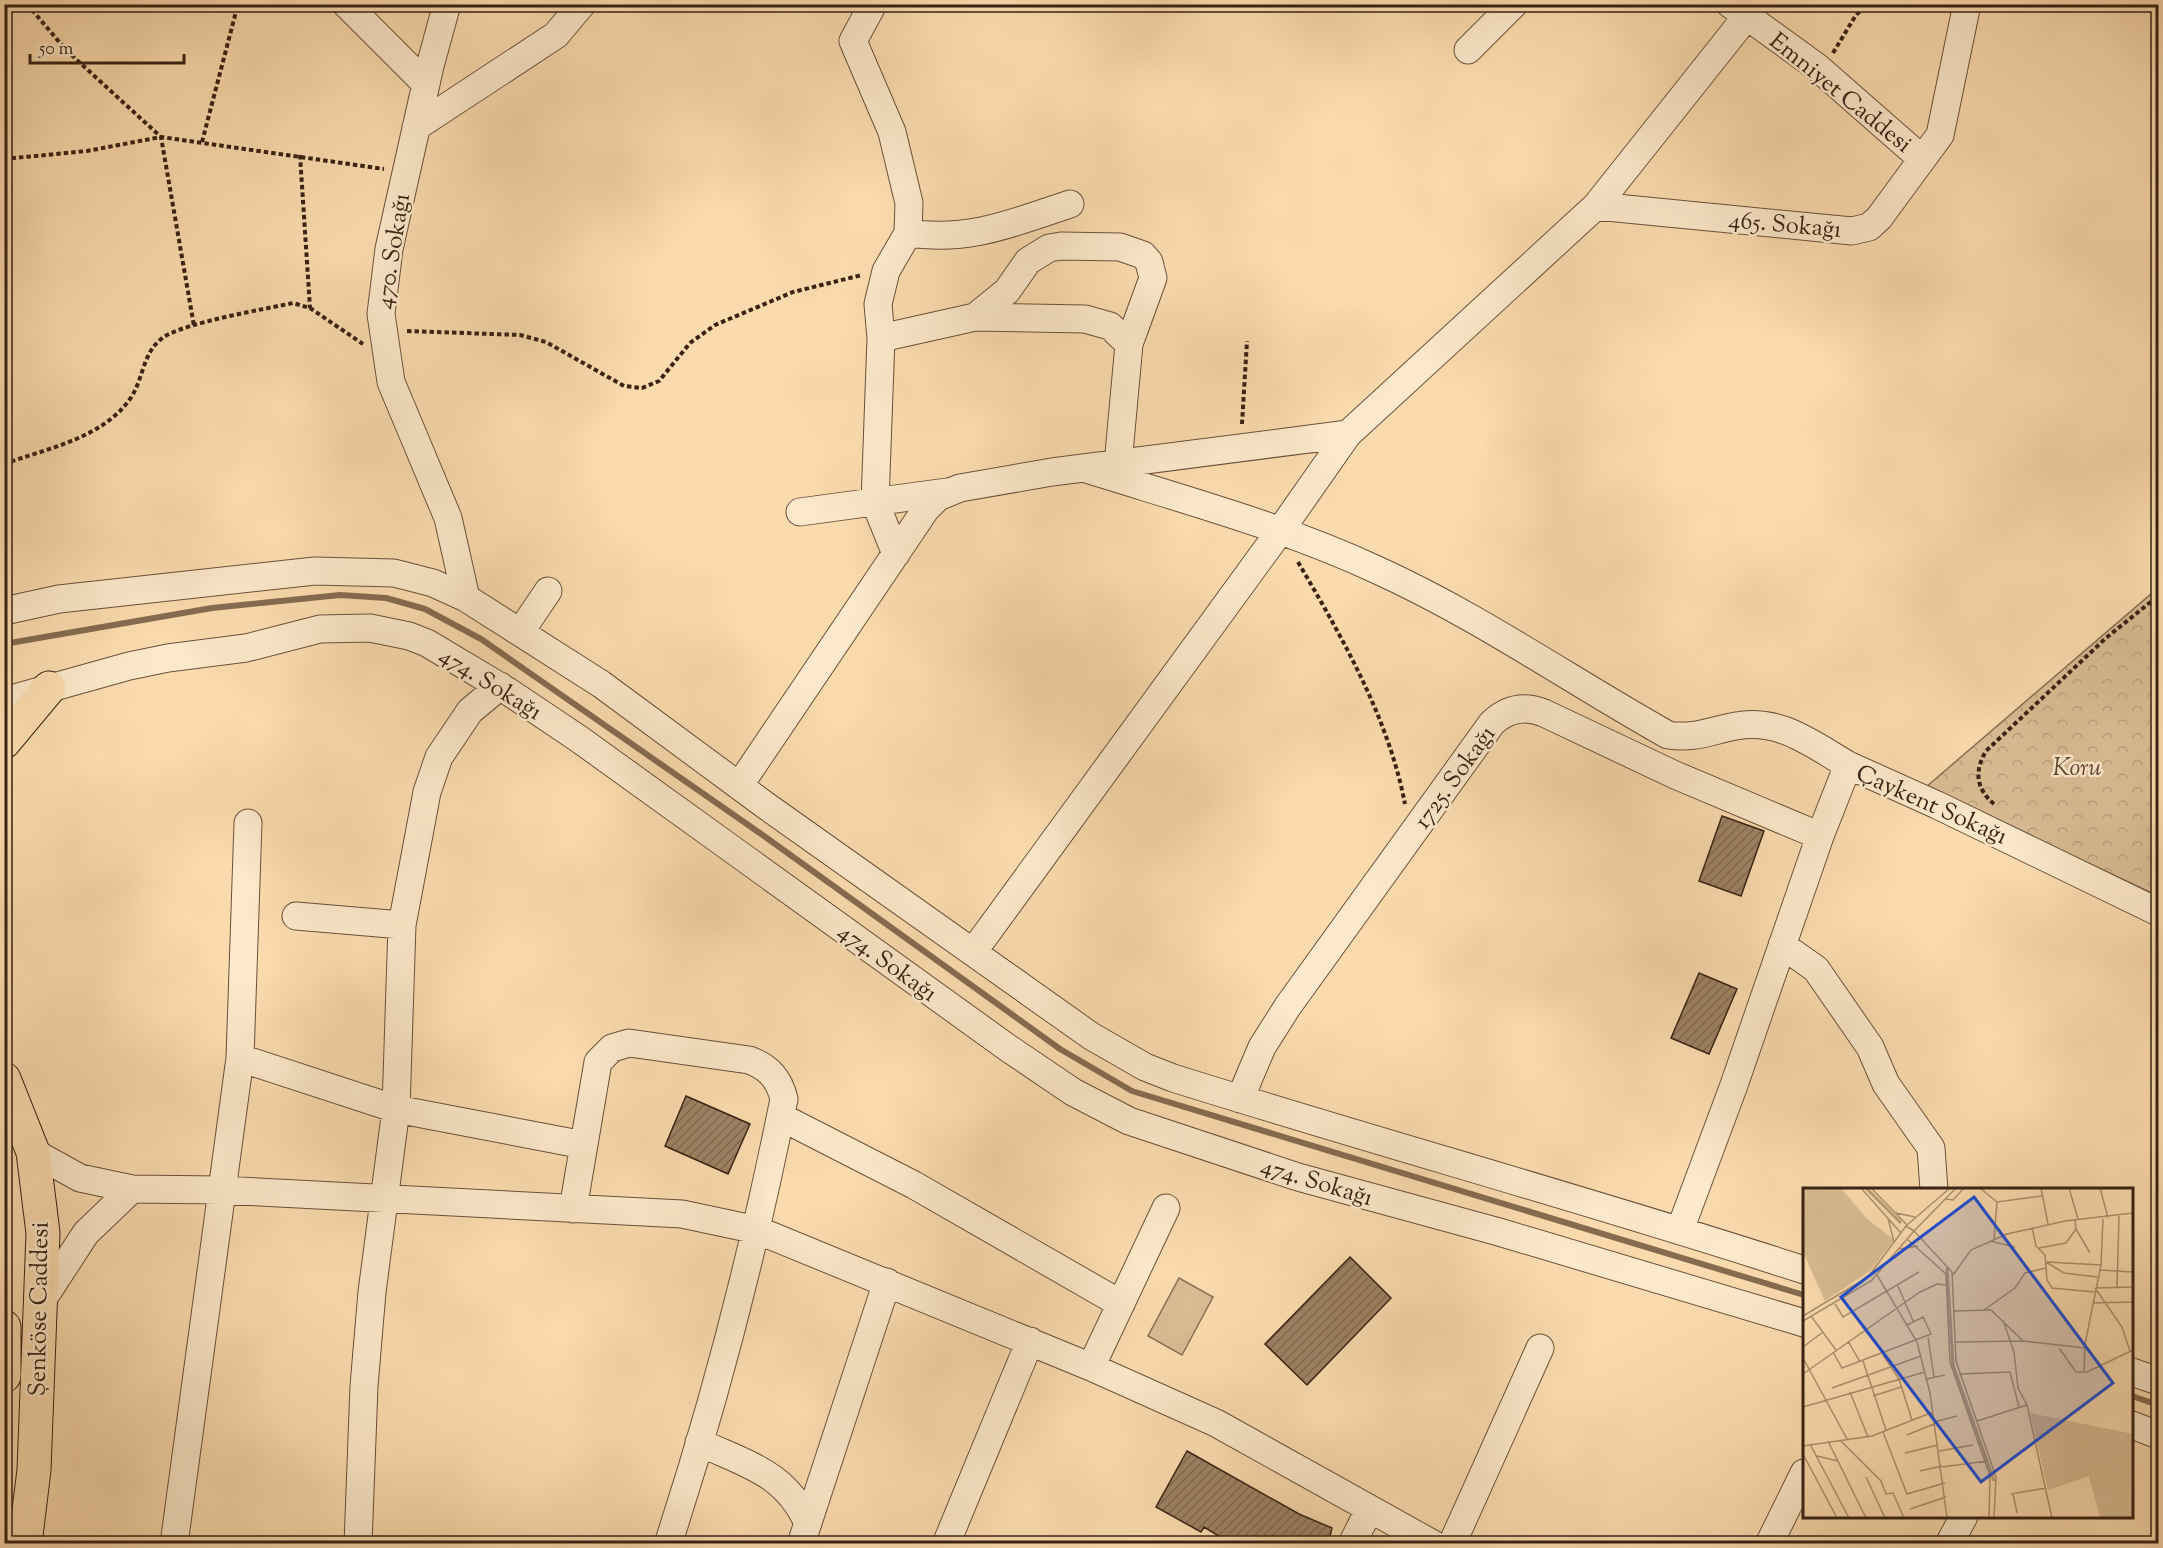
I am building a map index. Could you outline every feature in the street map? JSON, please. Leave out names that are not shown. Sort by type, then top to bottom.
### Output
[{"type":"main road","points":[[4,742],[49,688]]},
{"type":"main road","name":"Şenköse Caddesi","points":[[4,1079],[33,1152],[43,1233],[34,1470],[25,1544]]},
{"type":"main road","name":"Şenköse Caddesi","points":[[4,1327],[4,1376]]},
{"type":"street","points":[[346,4],[426,84]]},
{"type":"street","name":"470. Sokağı","points":[[447,4],[405,172],[384,271],[382,330],[391,382],[448,518],[466,598]]},
{"type":"street","points":[[416,127],[548,40],[570,21],[582,4]]},
{"type":"street","points":[[873,4],[854,41],[892,132],[909,203],[908,233],[886,271],[878,304],[881,338],[875,502],[896,554]]},
{"type":"street","points":[[1468,50],[1514,4]]},
{"type":"street","name":"465. Sokağı","points":[[1596,206],[1860,230],[1879,218],[1940,135],[1967,4]]},
{"type":"street","points":[[973,952],[1348,434],[1596,206],[1739,10]]},
{"type":"street","name":"Emniyet Caddesi","points":[[1739,10],[1822,72],[1923,159]]},
{"type":"street","points":[[908,233],[930,236],[969,235],[1070,204]]},
{"type":"street","points":[[975,317],[1007,291],[1028,261],[1049,248],[1061,246],[1128,248],[1149,261],[1153,278],[1129,344],[1118,464]]},
{"type":"street","points":[[881,338],[975,317],[1085,319],[1110,326],[1129,344]]},
{"type":"street","points":[[800,512],[948,492],[1083,468],[1348,434]]},
{"type":"street","points":[[1083,468],[1280,531],[1339,553],[1428,594],[1668,735],[1697,737],[1750,725],[1783,728],[1848,765]]},
{"type":"street","points":[[739,786],[931,503],[948,492]]},
{"type":"street","points":[[4,611],[59,599],[276,574],[343,570],[394,573],[416,578],[466,598],[601,684],[739,786],[1090,1036],[1119,1053],[1173,1078],[1680,1230],[1803,1270]]},
{"type":"street","points":[[521,631],[548,591]]},
{"type":"street","name":"474. Sokağı","points":[[4,701],[168,658],[246,648],[320,629],[360,628],[410,636],[500,686],[648,787],[1008,1048],[1092,1104],[1129,1120],[1298,1177],[1499,1232],[1803,1323]]},
{"type":"street","points":[[358,1544],[364,1386],[383,1199],[396,1108],[402,925],[427,792],[435,766],[457,726],[470,711],[500,686]]},
{"type":"street","name":"1725. Sokağı","points":[[1240,1099],[1258,1055],[1274,1026],[1491,723],[1508,712],[1527,708],[1544,713],[1675,775],[1820,836]]},
{"type":"street","name":"Çaykent Sokağı","points":[[1680,1230],[1734,1085],[1820,836],[1848,765],[2158,912]]},
{"type":"street","points":[[174,1544],[240,1058],[248,823]]},
{"type":"street","points":[[296,916],[402,925]]},
{"type":"street","points":[[1782,945],[1815,969],[1870,1047],[1886,1084],[1931,1148],[1934,1188]]},
{"type":"street","points":[[573,1209],[598,1062],[612,1048],[628,1043],[757,1063],[771,1073],[782,1090],[784,1099],[781,1116],[757,1230],[699,1442],[668,1544]]},
{"type":"street","points":[[240,1058],[396,1108],[584,1145]]},
{"type":"street","points":[[781,1116],[914,1185],[1121,1304]]},
{"type":"street","points":[[33,1152],[80,1178],[132,1189],[221,1190],[682,1214],[757,1230],[1030,1341],[1216,1423],[1433,1544]]},
{"type":"street","points":[[41,1302],[86,1233],[132,1189]]},
{"type":"street","points":[[1091,1367],[1166,1208]]},
{"type":"street","points":[[804,1533],[887,1282]]},
{"type":"street","points":[[946,1544],[1030,1341]]},
{"type":"street","points":[[1452,1544],[1540,1348]]},
{"type":"street","points":[[2133,1372],[2158,1381]]},
{"type":"street","points":[[2133,1425],[2158,1436]]},
{"type":"street","points":[[699,1442],[778,1480],[794,1497],[804,1533]]},
{"type":"street","points":[[1769,1544],[1803,1475]]},
{"type":"street","points":[[1352,1544],[1369,1510]]},
{"type":"street","points":[[1949,1544],[1963,1518]]},
{"type":"path","points":[[27,4],[66,50],[161,137],[194,326]]},
{"type":"path","points":[[202,142],[238,4]]},
{"type":"path","points":[[1822,72],[1856,15],[1868,4]]},
{"type":"path","points":[[4,159],[87,151],[161,137],[300,155],[405,172]]},
{"type":"path","points":[[300,155],[310,308]]},
{"type":"path","points":[[382,330],[520,335],[546,342],[624,386],[642,388],[659,381],[690,344],[715,325],[793,292],[886,271]]},
{"type":"path","points":[[4,464],[80,437],[104,425],[132,396],[146,359],[157,342],[174,331],[293,303],[310,308],[386,360]]},
{"type":"path","points":[[1241,448],[1247,341]]},
{"type":"path","points":[[1280,531],[1345,645],[1371,698],[1394,761],[1412,834]]},
{"type":"path","points":[[2001,810],[1985,796],[1980,788],[1978,768],[1986,751],[2106,638],[2158,596]]},
{"type":"green space","name":"Koru","points":[[2158,588],[2158,896],[1926,787]]},
{"type":"green space","points":[[1179,1278],[1213,1297],[1182,1355],[1148,1336]]},
{"type":"building","points":[[1722,816],[1764,831],[1741,896],[1699,881]]},
{"type":"building","points":[[1699,973],[1737,989],[1709,1054],[1671,1038]]},
{"type":"building","points":[[686,1096],[750,1124],[728,1174],[665,1146]]},
{"type":"building","points":[[1350,1257],[1391,1298],[1307,1385],[1265,1344]]},
{"type":"building","points":[[1187,1451],[1299,1514],[1332,1528],[1328,1544],[1232,1544],[1204,1527],[1201,1532],[1156,1507]]},
{"type":"waterway","points":[[4,644],[212,608],[340,595],[386,598],[425,609],[481,639],[764,836],[1060,1049],[1132,1091],[1803,1295]]},
{"type":"waterway","points":[[2133,1396],[2158,1405]]}]
